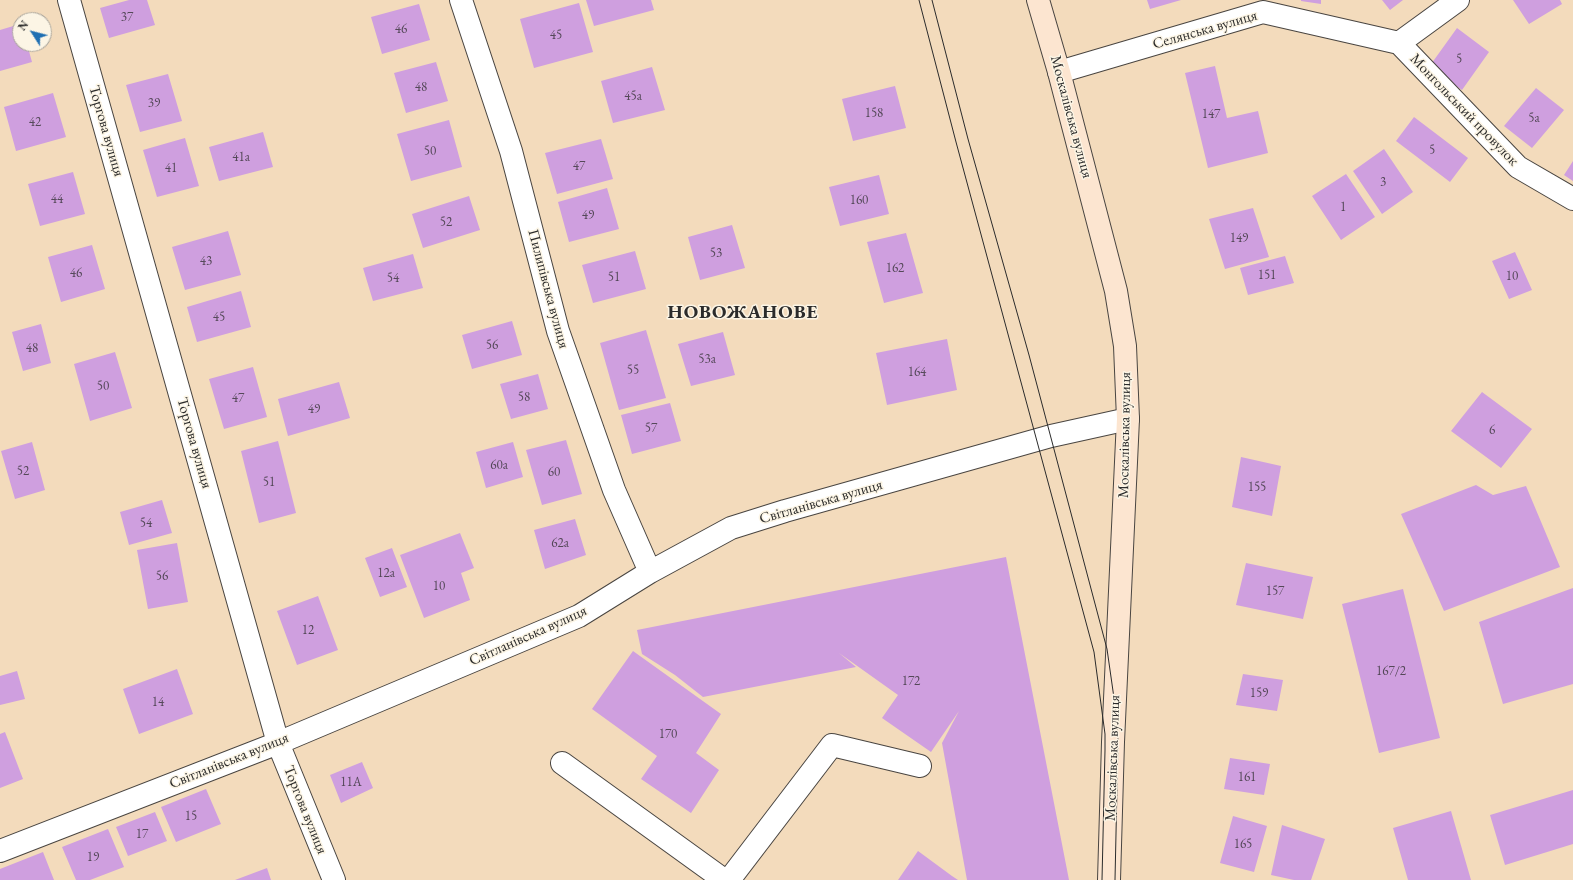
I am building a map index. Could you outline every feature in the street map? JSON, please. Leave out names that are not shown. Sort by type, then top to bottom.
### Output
[{"type":"street","name":"Торгова вулиця","points":[[70,0],[278,742],[334,880]]},
{"type":"street","name":"Пилипівська вулиця","points":[[461,0],[511,151],[558,331],[614,490],[650,572]]},
{"type":"street","name":"Москалівська вулиця","points":[[1038,0],[1059,72],[1116,291],[1125,346],[1128,419],[1113,742],[1109,880]]},
{"type":"street","points":[[1399,42],[1458,0]]},
{"type":"street","name":"Селянська вулиця","points":[[1059,72],[1263,12],[1399,42]]},
{"type":"street","name":"Монгольський провулок","points":[[1399,42],[1518,167],[1573,199]]},
{"type":"street","name":"Світланівська вулиця","points":[[0,851],[278,742],[579,616],[650,572],[731,528],[784,511],[1051,436],[1128,419]]},
{"type":"street","points":[[729,880],[832,745],[920,766]]},
{"type":"street","points":[[562,763],[724,880]]},
{"type":"building","points":[[129,0],[147,0],[155,25],[109,38],[100,8]]},
{"type":"building","points":[[586,0],[651,0],[654,10],[594,26]]},
{"type":"building","points":[[1147,0],[1181,0],[1150,9]]},
{"type":"building","points":[[1321,0],[1321,4],[1301,1]]},
{"type":"building","points":[[1382,0],[1403,0],[1390,10]]},
{"type":"building","points":[[1513,0],[1560,0],[1562,4],[1529,24]]},
{"type":"building","points":[[579,3],[593,52],[534,68],[520,19]]},
{"type":"building","points":[[419,4],[430,40],[382,54],[371,17]]},
{"type":"building","points":[[12,26],[12,52],[29,52],[32,62],[0,71],[0,30]]},
{"type":"building","points":[[1457,28],[1489,52],[1462,90],[1429,67]]},
{"type":"building","points":[[436,62],[448,101],[406,113],[394,73]]},
{"type":"building","points":[[1215,66],[1227,118],[1258,111],[1268,153],[1208,168],[1185,73]]},
{"type":"building","points":[[652,67],[665,110],[613,123],[601,81]]},
{"type":"building","points":[[168,74],[182,121],[140,132],[126,85]]},
{"type":"building","points":[[895,86],[906,128],[853,141],[842,99]]},
{"type":"building","points":[[1536,88],[1564,110],[1532,148],[1504,126]]},
{"type":"building","points":[[53,93],[66,137],[16,151],[4,107]]},
{"type":"building","points":[[1414,117],[1468,158],[1450,182],[1396,141]]},
{"type":"building","points":[[449,120],[462,167],[411,181],[397,134]]},
{"type":"building","points":[[263,132],[273,167],[219,181],[209,147]]},
{"type":"building","points":[[185,138],[199,186],[157,197],[143,150]]},
{"type":"building","points":[[601,139],[613,179],[557,194],[545,153]]},
{"type":"building","points":[[1384,149],[1413,192],[1382,214],[1353,171]]},
{"type":"building","points":[[1573,161],[1573,181],[1564,175]]},
{"type":"building","points":[[73,172],[85,214],[40,226],[28,184]]},
{"type":"building","points":[[1346,174],[1375,217],[1341,240],[1312,196]]},
{"type":"building","points":[[879,175],[889,214],[840,226],[829,187]]},
{"type":"building","points":[[607,188],[619,229],[569,242],[558,202]]},
{"type":"building","points":[[469,196],[480,230],[423,248],[412,214]]},
{"type":"building","points":[[1253,208],[1269,257],[1225,269],[1209,219]]},
{"type":"building","points":[[732,225],[745,268],[700,280],[688,237]]},
{"type":"building","points":[[228,231],[241,275],[185,290],[172,247]]},
{"type":"building","points":[[906,233],[923,293],[884,303],[867,242]]},
{"type":"building","points":[[92,245],[105,289],[61,302],[48,257]]},
{"type":"building","points":[[635,251],[646,289],[593,303],[582,265]]},
{"type":"building","points":[[1515,252],[1532,290],[1509,299],[1492,261]]},
{"type":"building","points":[[413,254],[423,288],[373,301],[363,268]]},
{"type":"building","points":[[1285,256],[1294,283],[1248,295],[1240,268]]},
{"type":"building","points":[[241,291],[251,327],[197,342],[187,307]]},
{"type":"building","points":[[512,321],[522,355],[472,369],[462,335]]},
{"type":"building","points":[[41,324],[51,363],[23,371],[12,332]]},
{"type":"building","points":[[646,330],[666,398],[619,410],[600,343]]},
{"type":"building","points":[[723,332],[735,375],[691,386],[678,344]]},
{"type":"building","points":[[947,339],[957,390],[887,405],[876,353]]},
{"type":"building","points":[[115,352],[132,408],[90,421],[74,364]]},
{"type":"building","points":[[253,367],[267,417],[224,429],[209,379]]},
{"type":"building","points":[[538,374],[548,409],[511,419],[500,384]]},
{"type":"building","points":[[339,382],[350,418],[288,436],[278,399]]},
{"type":"building","points":[[1482,392],[1532,429],[1501,468],[1451,431]]},
{"type":"building","points":[[670,403],[681,441],[632,454],[621,415]]},
{"type":"building","points":[[566,440],[582,494],[542,505],[526,450]]},
{"type":"building","points":[[278,441],[296,513],[259,523],[241,451]]},
{"type":"building","points":[[32,442],[45,490],[15,499],[1,451]]},
{"type":"building","points":[[513,442],[523,477],[486,488],[476,452]]},
{"type":"building","points":[[1241,457],[1281,466],[1272,516],[1232,507]]},
{"type":"building","points":[[1476,485],[1493,495],[1526,486],[1560,567],[1444,611],[1401,514]]},
{"type":"building","points":[[162,500],[172,533],[129,545],[120,512]]},
{"type":"building","points":[[575,519],[586,555],[545,569],[534,530]]},
{"type":"building","points":[[460,533],[474,568],[461,573],[470,600],[424,618],[400,555]]},
{"type":"building","points":[[177,543],[188,602],[148,609],[137,550]]},
{"type":"building","points":[[392,548],[407,587],[380,597],[365,558]]},
{"type":"building","points":[[1006,557],[1069,880],[967,880],[942,743],[959,711],[931,752],[882,718],[898,695],[839,653],[856,667],[703,697],[675,675],[642,654],[637,630]]},
{"type":"building","points":[[1246,563],[1313,577],[1303,619],[1236,605]]},
{"type":"building","points":[[1573,588],[1573,684],[1503,704],[1479,622]]},
{"type":"building","points":[[1403,589],[1440,738],[1379,753],[1342,604]]},
{"type":"building","points":[[318,596],[338,650],[297,665],[277,611]]},
{"type":"building","points":[[633,651],[721,714],[696,753],[719,770],[691,813],[641,779],[657,756],[592,709]]},
{"type":"building","points":[[177,669],[193,714],[139,734],[123,689]]},
{"type":"building","points":[[17,671],[25,699],[0,705],[0,676]]},
{"type":"building","points":[[1243,674],[1283,680],[1277,711],[1236,705]]},
{"type":"building","points":[[5,732],[23,779],[0,788],[0,734]]},
{"type":"building","points":[[1230,758],[1270,764],[1264,795],[1224,789]]},
{"type":"building","points":[[362,762],[373,788],[341,803],[330,775]]},
{"type":"building","points":[[206,789],[221,824],[176,842],[161,807]]},
{"type":"building","points":[[1573,790],[1573,844],[1505,865],[1490,815]]},
{"type":"building","points":[[1451,811],[1471,880],[1408,880],[1393,828]]},
{"type":"building","points":[[155,812],[167,841],[128,856],[116,827]]},
{"type":"building","points":[[1233,816],[1267,826],[1254,872],[1220,863]]},
{"type":"building","points":[[1282,825],[1325,839],[1311,880],[1294,880],[1271,875]]},
{"type":"building","points":[[108,829],[124,867],[90,880],[76,880],[62,847]]},
{"type":"building","points":[[918,851],[952,876],[958,880],[898,880]]},
{"type":"building","points":[[43,852],[54,880],[0,880],[0,869]]},
{"type":"building","points":[[267,868],[271,880],[235,880]]},
{"type":"tram line","points":[[919,0],[1094,652],[1105,734],[1102,880]]},
{"type":"tram line","points":[[932,0],[968,139],[1029,355],[1107,649],[1115,705],[1118,741],[1115,880]]},
{"type":"district","name":"НОВОЖАНОВЕ","points":[[743,313]]}]
